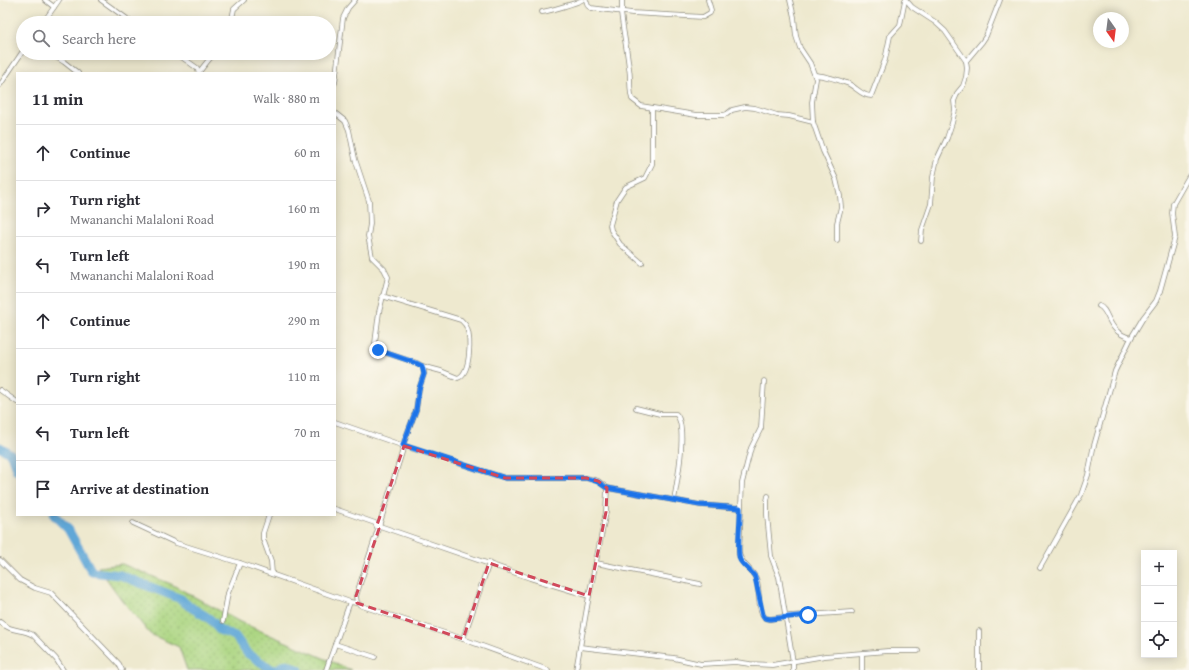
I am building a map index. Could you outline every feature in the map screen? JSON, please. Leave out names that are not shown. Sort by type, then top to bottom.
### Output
[{"type":"street","points":[[45,0],[54,7]]},
{"type":"street","points":[[48,16],[59,0]]},
{"type":"street","points":[[101,0],[123,16]]},
{"type":"street","points":[[232,16],[234,9],[244,0]]},
{"type":"street","points":[[336,75],[343,18],[348,8],[355,0]]},
{"type":"street","points":[[542,12],[548,12],[582,0]]},
{"type":"street","points":[[586,0],[588,6],[591,8],[622,12],[702,17],[710,13],[711,10],[708,0]]},
{"type":"street","points":[[622,0],[624,37],[630,68],[632,99],[641,106],[696,115],[724,115],[736,109],[745,107],[814,122]]},
{"type":"street","points":[[790,0],[796,36],[800,48],[810,63],[816,79],[812,102],[814,122],[823,151],[836,179],[840,196],[841,207],[837,223],[837,240]]},
{"type":"street","points":[[815,75],[847,83],[867,96],[871,96],[885,60],[890,36],[900,25],[906,0]]},
{"type":"street","points":[[906,0],[912,7],[936,22],[945,31],[966,61],[967,68],[963,86],[958,92],[954,101],[955,110],[952,123],[947,138],[937,158],[933,177],[931,204],[922,230],[921,241]]},
{"type":"street","points":[[966,61],[986,36],[1000,0]]},
{"type":"street","points":[[0,85],[2,79],[16,60]]},
{"type":"street","points":[[61,60],[77,72]]},
{"type":"street","points":[[186,60],[197,68],[199,72],[209,60]]},
{"type":"street","points":[[642,263],[620,244],[614,236],[610,225],[617,200],[623,191],[626,187],[646,178],[650,170],[652,164],[652,108]]},
{"type":"street","points":[[336,114],[345,121],[350,130],[355,159],[368,202],[370,224],[368,236],[372,257],[384,269],[388,277],[382,296],[375,343],[376,347],[383,352],[458,378],[462,375],[469,357],[467,327],[461,320],[382,296]]},
{"type":"street","points":[[1040,568],[1081,495],[1088,475],[1093,450],[1114,371],[1130,338],[1156,300],[1160,291],[1176,237],[1172,213],[1173,204],[1189,176]]},
{"type":"street","points":[[1099,306],[1103,308],[1115,331],[1125,337],[1130,338]]},
{"type":"street","points":[[357,603],[356,596],[416,410],[419,389],[424,374],[422,366]]},
{"type":"street","points":[[764,381],[761,428],[751,448],[742,483],[739,554],[744,564],[753,573],[757,582],[761,612],[765,618],[770,619],[786,616],[852,612]]},
{"type":"street","points":[[0,390],[16,400]]},
{"type":"street","points":[[636,408],[660,414],[676,414],[680,420],[681,455],[674,500]]},
{"type":"street","points":[[336,422],[505,478],[586,478],[598,482],[607,488],[700,505],[740,508]]},
{"type":"street","points":[[576,670],[606,512],[607,488]]},
{"type":"street","points":[[768,496],[767,514],[771,556],[779,577],[793,670]]},
{"type":"street","points":[[336,509],[369,521],[378,526],[530,578],[589,596]]},
{"type":"street","points":[[269,516],[263,533],[263,539],[271,561],[272,574]]},
{"type":"street","points":[[133,523],[176,543],[240,562],[350,602],[357,603],[548,670]]},
{"type":"street","points":[[0,560],[20,580],[35,588],[51,593],[119,664],[122,670]]},
{"type":"street","points":[[223,621],[228,592],[240,562]]},
{"type":"street","points":[[463,640],[489,563]]},
{"type":"street","points":[[596,563],[700,584]]},
{"type":"street","points":[[326,670],[350,602]]},
{"type":"street","points":[[0,622],[9,629],[29,632],[56,659],[64,670]]},
{"type":"street","points":[[978,670],[979,631]]},
{"type":"street","points":[[335,644],[376,657]]},
{"type":"street","points":[[580,647],[674,658],[701,664],[736,662],[766,665],[825,656],[888,651],[918,651]]},
{"type":"street","points":[[862,654],[862,670]]},
{"type":"highlighted area","points":[[404,446],[505,478],[586,478],[598,481],[607,488],[606,512],[589,596],[489,563],[463,639],[357,603],[356,596],[379,529],[377,525]]},
{"type":"green space","points":[[122,564],[171,584],[240,622],[351,670],[187,670],[179,647],[150,634],[121,599],[98,567]]},
{"type":"waterway","points":[[0,447],[11,454],[16,468]]},
{"type":"waterway","points":[[55,516],[68,529],[92,572],[120,575],[181,599],[190,607],[211,620],[219,630],[235,636],[247,653],[273,670]]},
{"type":"waterway","points":[[275,670],[287,664],[299,670]]},
{"type":"route","points":[[378,350],[416,363],[422,366],[424,370],[416,410],[403,445],[505,478],[586,478],[598,482],[607,488],[700,505],[740,508],[740,560],[755,577],[761,612],[765,618],[770,619],[808,615]]}]
